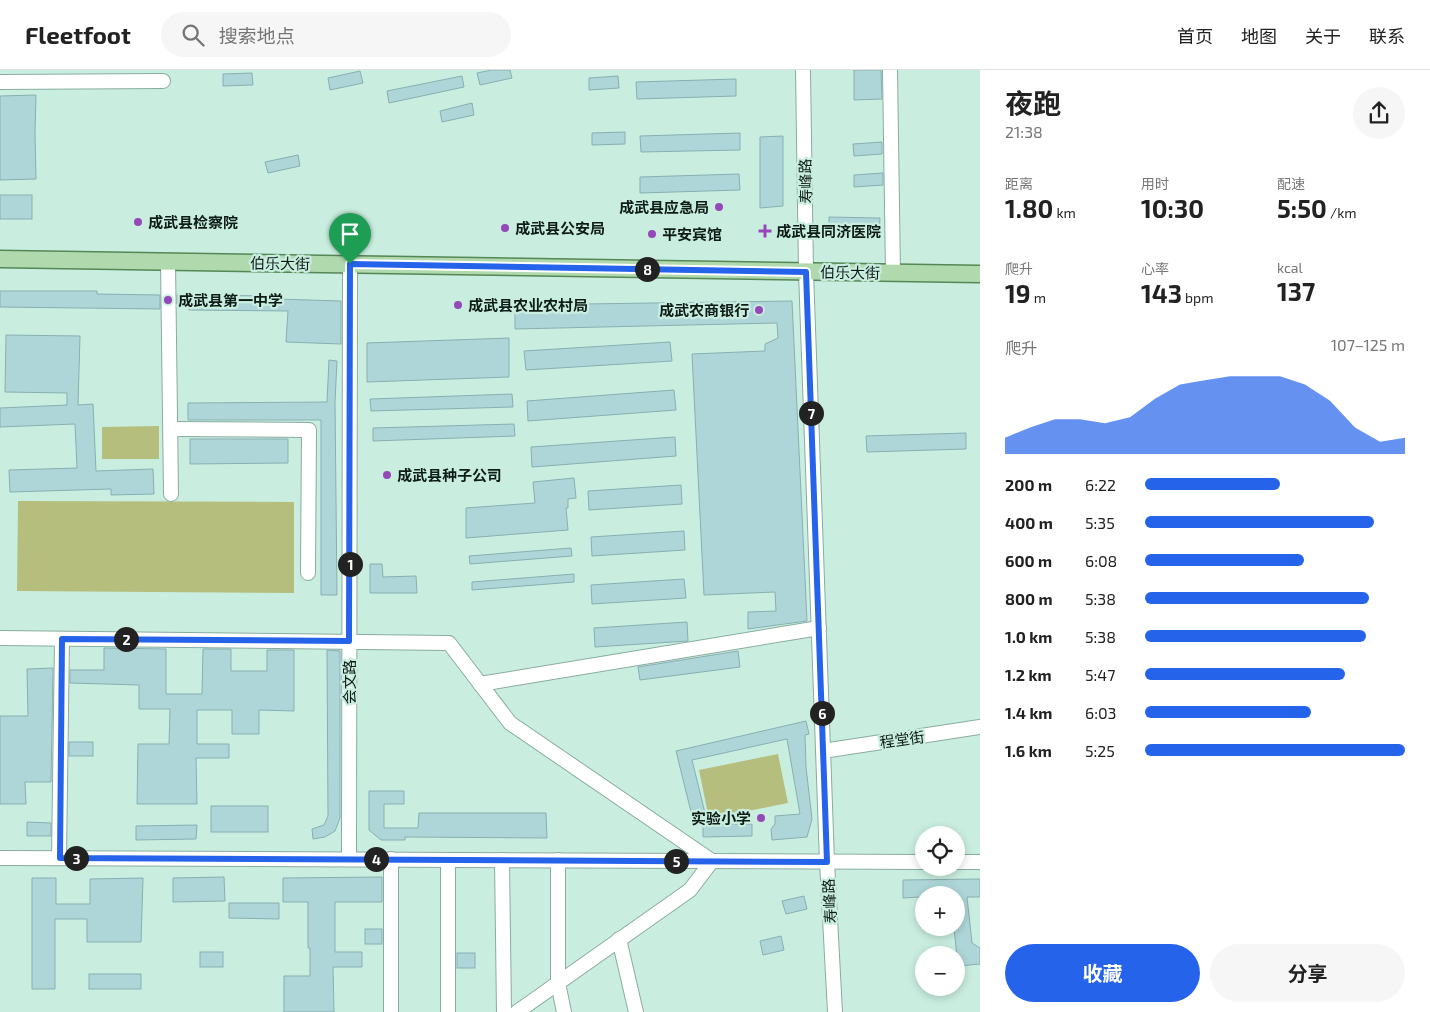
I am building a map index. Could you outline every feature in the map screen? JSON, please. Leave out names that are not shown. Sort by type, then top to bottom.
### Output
[{"type":"main road","name":"伯乐大街","points":[[0,259],[980,274]]},
{"type":"street","name":"寿峰路","points":[[803,70],[806,272],[827,862],[835,1012]]},
{"type":"street","points":[[890,70],[893,273]]},
{"type":"street","points":[[0,82],[163,81]]},
{"type":"street","points":[[168,262],[172,494]]},
{"type":"street","name":"会文路","points":[[349,859],[350,264]]},
{"type":"street","points":[[170,429],[309,430],[308,573]]},
{"type":"street","points":[[480,684],[819,628]]},
{"type":"street","points":[[0,638],[449,643],[510,723],[712,861]]},
{"type":"street","points":[[60,858],[62,639]]},
{"type":"street","name":"程堂街","points":[[823,751],[980,728]]},
{"type":"street","points":[[0,858],[915,862]]},
{"type":"street","points":[[390,859],[391,1012]]},
{"type":"street","points":[[448,860],[448,1012]]},
{"type":"street","points":[[502,860],[504,1012]]},
{"type":"street","points":[[558,860],[558,983],[564,1012]]},
{"type":"street","points":[[517,1012],[690,890],[712,861]]},
{"type":"street","points":[[965,862],[980,862]]},
{"type":"street","points":[[619,939],[636,1012]]},
{"type":"green space","points":[[159,426],[159,459],[102,459],[102,427]]},
{"type":"green space","points":[[18,501],[294,502],[294,593],[17,591]]},
{"type":"green space","points":[[778,754],[788,803],[709,819],[699,770]]},
{"type":"building","points":[[492,70],[510,70],[512,78],[480,85],[477,73]]},
{"type":"building","points":[[854,70],[881,70],[882,99],[854,100]]},
{"type":"building","points":[[360,71],[363,83],[330,90],[328,78]]},
{"type":"building","points":[[252,73],[253,85],[223,86],[223,74]]},
{"type":"building","points":[[462,76],[464,87],[389,103],[387,91]]},
{"type":"building","points":[[618,76],[619,88],[589,90],[589,78]]},
{"type":"building","points":[[736,79],[736,96],[637,99],[636,82]]},
{"type":"building","points":[[36,95],[36,179],[0,180],[0,96]]},
{"type":"building","points":[[472,103],[474,115],[442,122],[440,111]]},
{"type":"building","points":[[625,132],[625,144],[592,145],[592,133]]},
{"type":"building","points":[[740,133],[740,150],[641,152],[640,136]]},
{"type":"building","points":[[783,136],[783,206],[760,208],[760,137]]},
{"type":"building","points":[[882,142],[882,154],[854,156],[853,144]]},
{"type":"building","points":[[298,155],[300,166],[268,173],[265,162]]},
{"type":"building","points":[[883,173],[883,185],[854,187],[854,175]]},
{"type":"building","points":[[739,174],[740,190],[640,193],[640,177]]},
{"type":"building","points":[[0,195],[32,195],[32,219],[0,219]]},
{"type":"building","points":[[829,217],[880,218],[879,236],[829,235]]},
{"type":"building","points":[[0,291],[97,291],[97,294],[160,295],[160,309],[0,307]]},
{"type":"building","points":[[177,295],[277,296],[277,299],[341,301],[341,344],[286,342],[288,311],[189,310],[189,304],[177,304]]},
{"type":"building","points":[[792,301],[807,621],[748,629],[748,612],[776,611],[775,592],[704,595],[692,354],[765,351],[765,344],[778,338],[777,323],[515,329],[515,305]]},
{"type":"building","points":[[6,335],[80,336],[78,405],[93,404],[96,471],[153,469],[154,494],[111,495],[111,489],[10,492],[9,470],[77,468],[75,424],[0,427],[0,408],[67,405],[67,393],[5,392]]},
{"type":"building","points":[[509,338],[509,377],[367,382],[367,343]]},
{"type":"building","points":[[670,342],[672,361],[526,370],[524,351]]},
{"type":"building","points":[[329,360],[337,361],[335,402],[337,595],[321,595],[321,420],[188,420],[188,403],[327,402]]},
{"type":"building","points":[[674,390],[676,410],[528,421],[527,401]]},
{"type":"building","points":[[512,394],[513,407],[371,411],[370,399]]},
{"type":"building","points":[[514,424],[515,436],[373,441],[373,428]]},
{"type":"building","points":[[966,433],[966,449],[867,452],[866,436]]},
{"type":"building","points":[[675,437],[676,456],[532,467],[531,447]]},
{"type":"building","points":[[190,439],[288,439],[288,463],[190,464]]},
{"type":"building","points":[[574,478],[576,498],[568,499],[568,508],[566,508],[568,530],[466,538],[466,508],[535,503],[533,482]]},
{"type":"building","points":[[681,485],[682,504],[589,510],[588,491]]},
{"type":"building","points":[[684,531],[685,550],[592,556],[591,537]]},
{"type":"building","points":[[571,548],[572,556],[470,564],[469,556]]},
{"type":"building","points":[[370,564],[382,564],[383,577],[416,576],[417,593],[370,593]]},
{"type":"building","points":[[574,574],[574,582],[472,590],[472,582]]},
{"type":"building","points":[[684,579],[686,598],[592,604],[591,585]]},
{"type":"building","points":[[687,622],[688,641],[595,647],[594,628]]},
{"type":"building","points":[[104,648],[166,649],[166,694],[202,694],[203,649],[231,649],[231,671],[267,671],[267,650],[294,650],[294,711],[259,710],[259,734],[232,734],[232,710],[197,710],[197,744],[229,744],[229,758],[196,758],[197,804],[137,804],[138,744],[169,744],[170,709],[139,709],[139,685],[70,683],[70,670],[104,670]]},
{"type":"building","points":[[327,650],[340,651],[340,818],[335,831],[325,837],[313,839],[312,829],[324,825],[328,816]]},
{"type":"building","points":[[738,651],[740,667],[640,680],[638,667]]},
{"type":"building","points":[[53,668],[51,782],[25,782],[26,804],[0,804],[0,716],[28,716],[27,669]]},
{"type":"building","points":[[806,721],[809,734],[805,735],[806,767],[812,819],[807,837],[772,840],[771,829],[775,824],[775,816],[800,814],[787,739],[692,760],[707,821],[694,824],[676,751]]},
{"type":"building","points":[[69,742],[93,742],[93,756],[69,756]]},
{"type":"building","points":[[369,791],[404,791],[404,804],[384,804],[384,828],[418,828],[419,813],[546,813],[547,838],[405,837],[405,840],[381,840],[369,830]]},
{"type":"building","points":[[211,806],[268,806],[268,832],[211,832]]},
{"type":"building","points":[[27,822],[51,823],[51,836],[27,836]]},
{"type":"building","points":[[703,824],[752,824],[752,836],[703,837]]},
{"type":"building","points":[[197,825],[196,839],[136,840],[136,826]]},
{"type":"building","points":[[224,877],[225,901],[173,902],[173,878]]},
{"type":"building","points":[[382,877],[382,902],[335,902],[335,952],[362,952],[362,967],[333,967],[334,1012],[284,1012],[284,976],[310,976],[310,948],[308,948],[308,902],[283,902],[283,878]]},
{"type":"building","points":[[32,878],[56,878],[56,904],[90,904],[90,879],[143,878],[141,942],[87,942],[87,919],[55,919],[55,989],[32,989]]},
{"type":"building","points":[[980,879],[980,897],[967,897],[972,943],[980,948],[980,964],[965,965],[965,946],[956,946],[955,936],[965,936],[965,886],[915,886],[915,897],[903,898],[903,880]]},
{"type":"building","points":[[804,896],[807,909],[786,914],[782,901]]},
{"type":"building","points":[[229,903],[279,903],[279,919],[229,918]]},
{"type":"building","points":[[365,929],[382,929],[382,944],[365,944]]},
{"type":"building","points":[[781,936],[784,950],[763,955],[760,941]]},
{"type":"building","points":[[200,952],[223,952],[223,967],[200,967]]},
{"type":"building","points":[[457,953],[475,953],[475,968],[457,968]]},
{"type":"building","points":[[89,974],[141,974],[141,989],[89,989]]},
{"type":"place","name":"成武县应急局","points":[[719,207]]},
{"type":"place","name":"成武县检察院","points":[[138,222]]},
{"type":"place","name":"成武县公安局","points":[[505,228]]},
{"type":"place","name":"成武县同济医院","points":[[765,231]]},
{"type":"place","name":"平安宾馆","points":[[652,234]]},
{"type":"place","name":"成武县第一中学","points":[[168,300]]},
{"type":"place","name":"成武县农业农村局","points":[[458,305]]},
{"type":"place","name":"成武农商银行","points":[[759,310]]},
{"type":"place","name":"成武县种子公司","points":[[387,475]]},
{"type":"place","name":"实验小学","points":[[761,818]]},
{"type":"route","points":[[350,264],[806,272],[827,862],[60,858],[62,639],[349,641],[350,264]]}]
